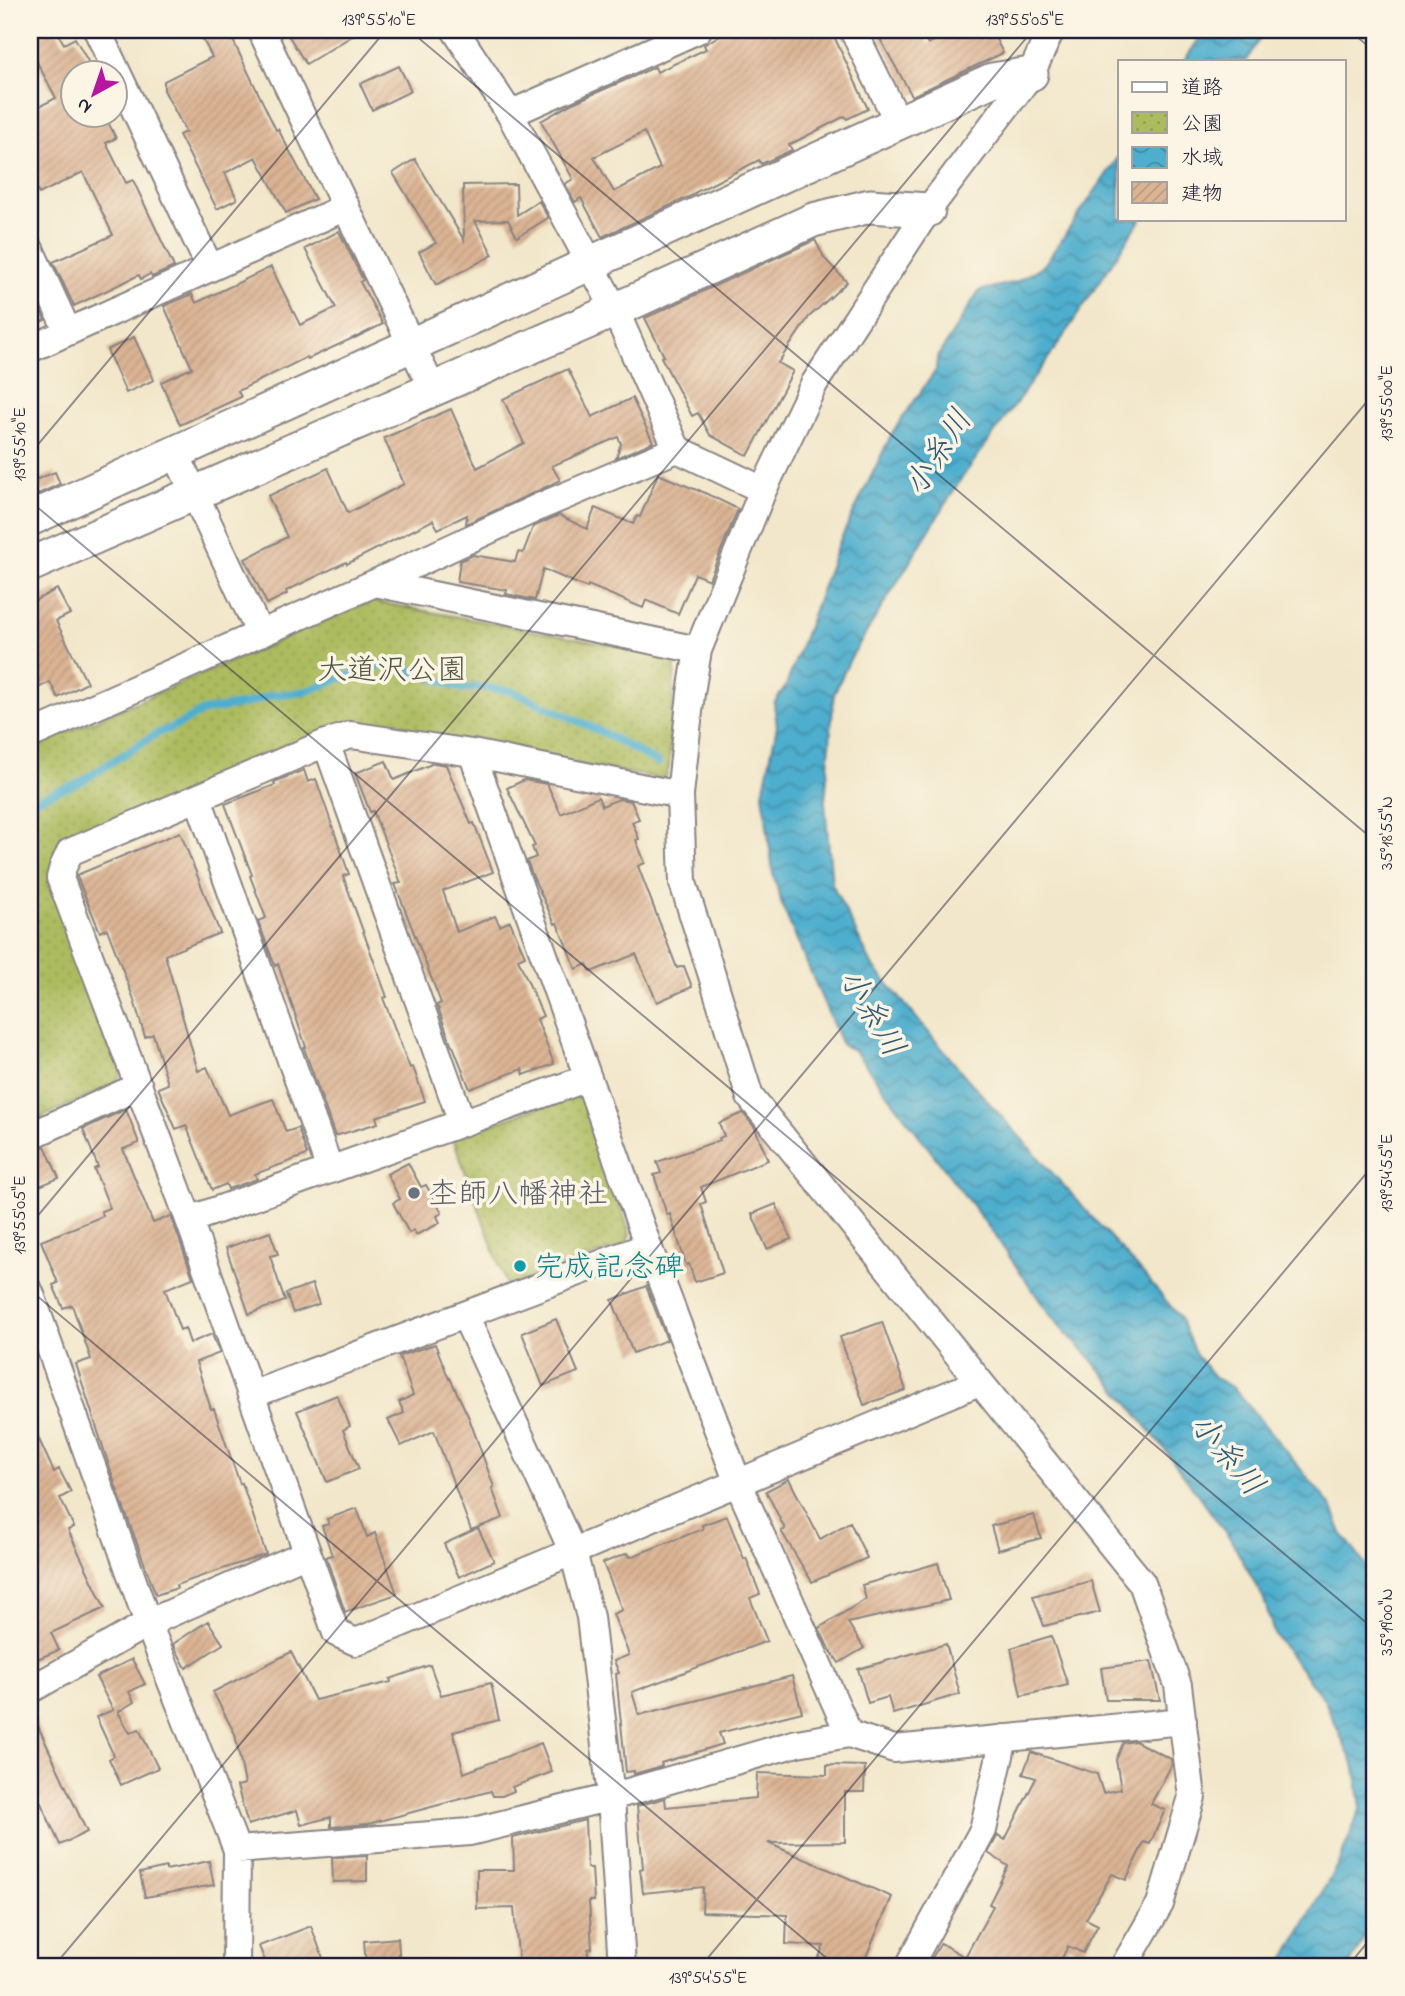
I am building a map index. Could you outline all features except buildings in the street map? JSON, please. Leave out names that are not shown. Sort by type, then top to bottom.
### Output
[{"type":"street","points":[[97,30],[210,268]]},
{"type":"street","points":[[261,30],[433,390]]},
{"type":"street","points":[[455,30],[510,114],[615,310],[677,449],[763,490]]},
{"type":"street","points":[[853,30],[898,122]]},
{"type":"street","points":[[1051,30],[1031,74],[928,210],[814,384],[763,490],[698,650],[680,795],[683,883],[751,1097],[1142,1583],[1178,1685],[1192,1797],[1160,1904],[1124,1966]]},
{"type":"street","points":[[510,114],[681,33]]},
{"type":"street","points":[[30,519],[992,80],[1031,74]]},
{"type":"street","points":[[30,565],[615,310],[813,220],[870,206],[928,210]]},
{"type":"street","points":[[30,349],[346,208]]},
{"type":"street","points":[[30,249],[68,332]]},
{"type":"street","points":[[30,735],[375,583],[541,506],[677,449]]},
{"type":"street","points":[[175,452],[260,634]]},
{"type":"street","points":[[375,583],[698,650]]},
{"type":"street","points":[[680,795],[472,754],[351,735],[326,743],[70,852],[63,867],[60,878],[189,1220],[335,1633],[356,1642],[979,1382]]},
{"type":"street","points":[[326,743],[463,1122]]},
{"type":"street","points":[[472,754],[648,1246],[738,1483],[849,1734]]},
{"type":"street","points":[[198,797],[330,1170]]},
{"type":"street","points":[[189,1220],[588,1078]]},
{"type":"street","points":[[30,1136],[139,1086]]},
{"type":"street","points":[[251,1395],[648,1246]]},
{"type":"street","points":[[30,1292],[148,1623],[237,1850],[236,1966]]},
{"type":"street","points":[[465,1315],[573,1552],[590,1617],[611,1797],[622,1966]]},
{"type":"street","points":[[30,1690],[148,1623],[307,1553]]},
{"type":"street","points":[[237,1850],[470,1832],[611,1797],[797,1743],[849,1734],[894,1749],[1183,1721]]},
{"type":"street","points":[[909,1966],[983,1830],[1004,1738]]},
{"type":"green space","name":"大道沢公園","points":[[371,601],[672,656],[675,666],[669,767],[665,779],[349,726],[58,851],[124,1070],[114,1084],[30,1123],[30,748]]},
{"type":"green space","points":[[574,1094],[582,1099],[630,1233],[626,1245],[507,1286],[453,1138]]},
{"type":"water","points":[[1205,30],[1265,30],[1247,60],[1185,60]]},
{"type":"water","name":"小糸川","points":[[1118,158],[1118,220],[1140,220],[1057,346],[959,482],[850,659],[834,694],[825,803],[832,884],[872,965],[966,1077],[1179,1316],[1196,1355],[1215,1378],[1234,1388],[1331,1506],[1342,1533],[1375,1579],[1375,1917],[1349,1966],[1281,1966],[1340,1860],[1361,1807],[1355,1768],[1325,1701],[1274,1634],[1264,1599],[1231,1540],[1168,1454],[1121,1394],[1045,1308],[993,1233],[854,1050],[842,1045],[783,908],[773,874],[763,793],[777,726],[774,703],[786,686],[838,545],[892,433],[936,370],[937,358],[979,291],[1016,282],[1044,265]]},
{"type":"waterway","points":[[30,804],[82,781],[156,734],[203,711],[246,704],[272,695],[310,690],[364,669],[383,666],[400,666],[463,689],[480,687],[512,691],[604,733],[658,763]]},
{"type":"place","name":"杢師八幡神社","points":[[414,1193]]},
{"type":"place","name":"完成記念碑","points":[[520,1266]]}]
